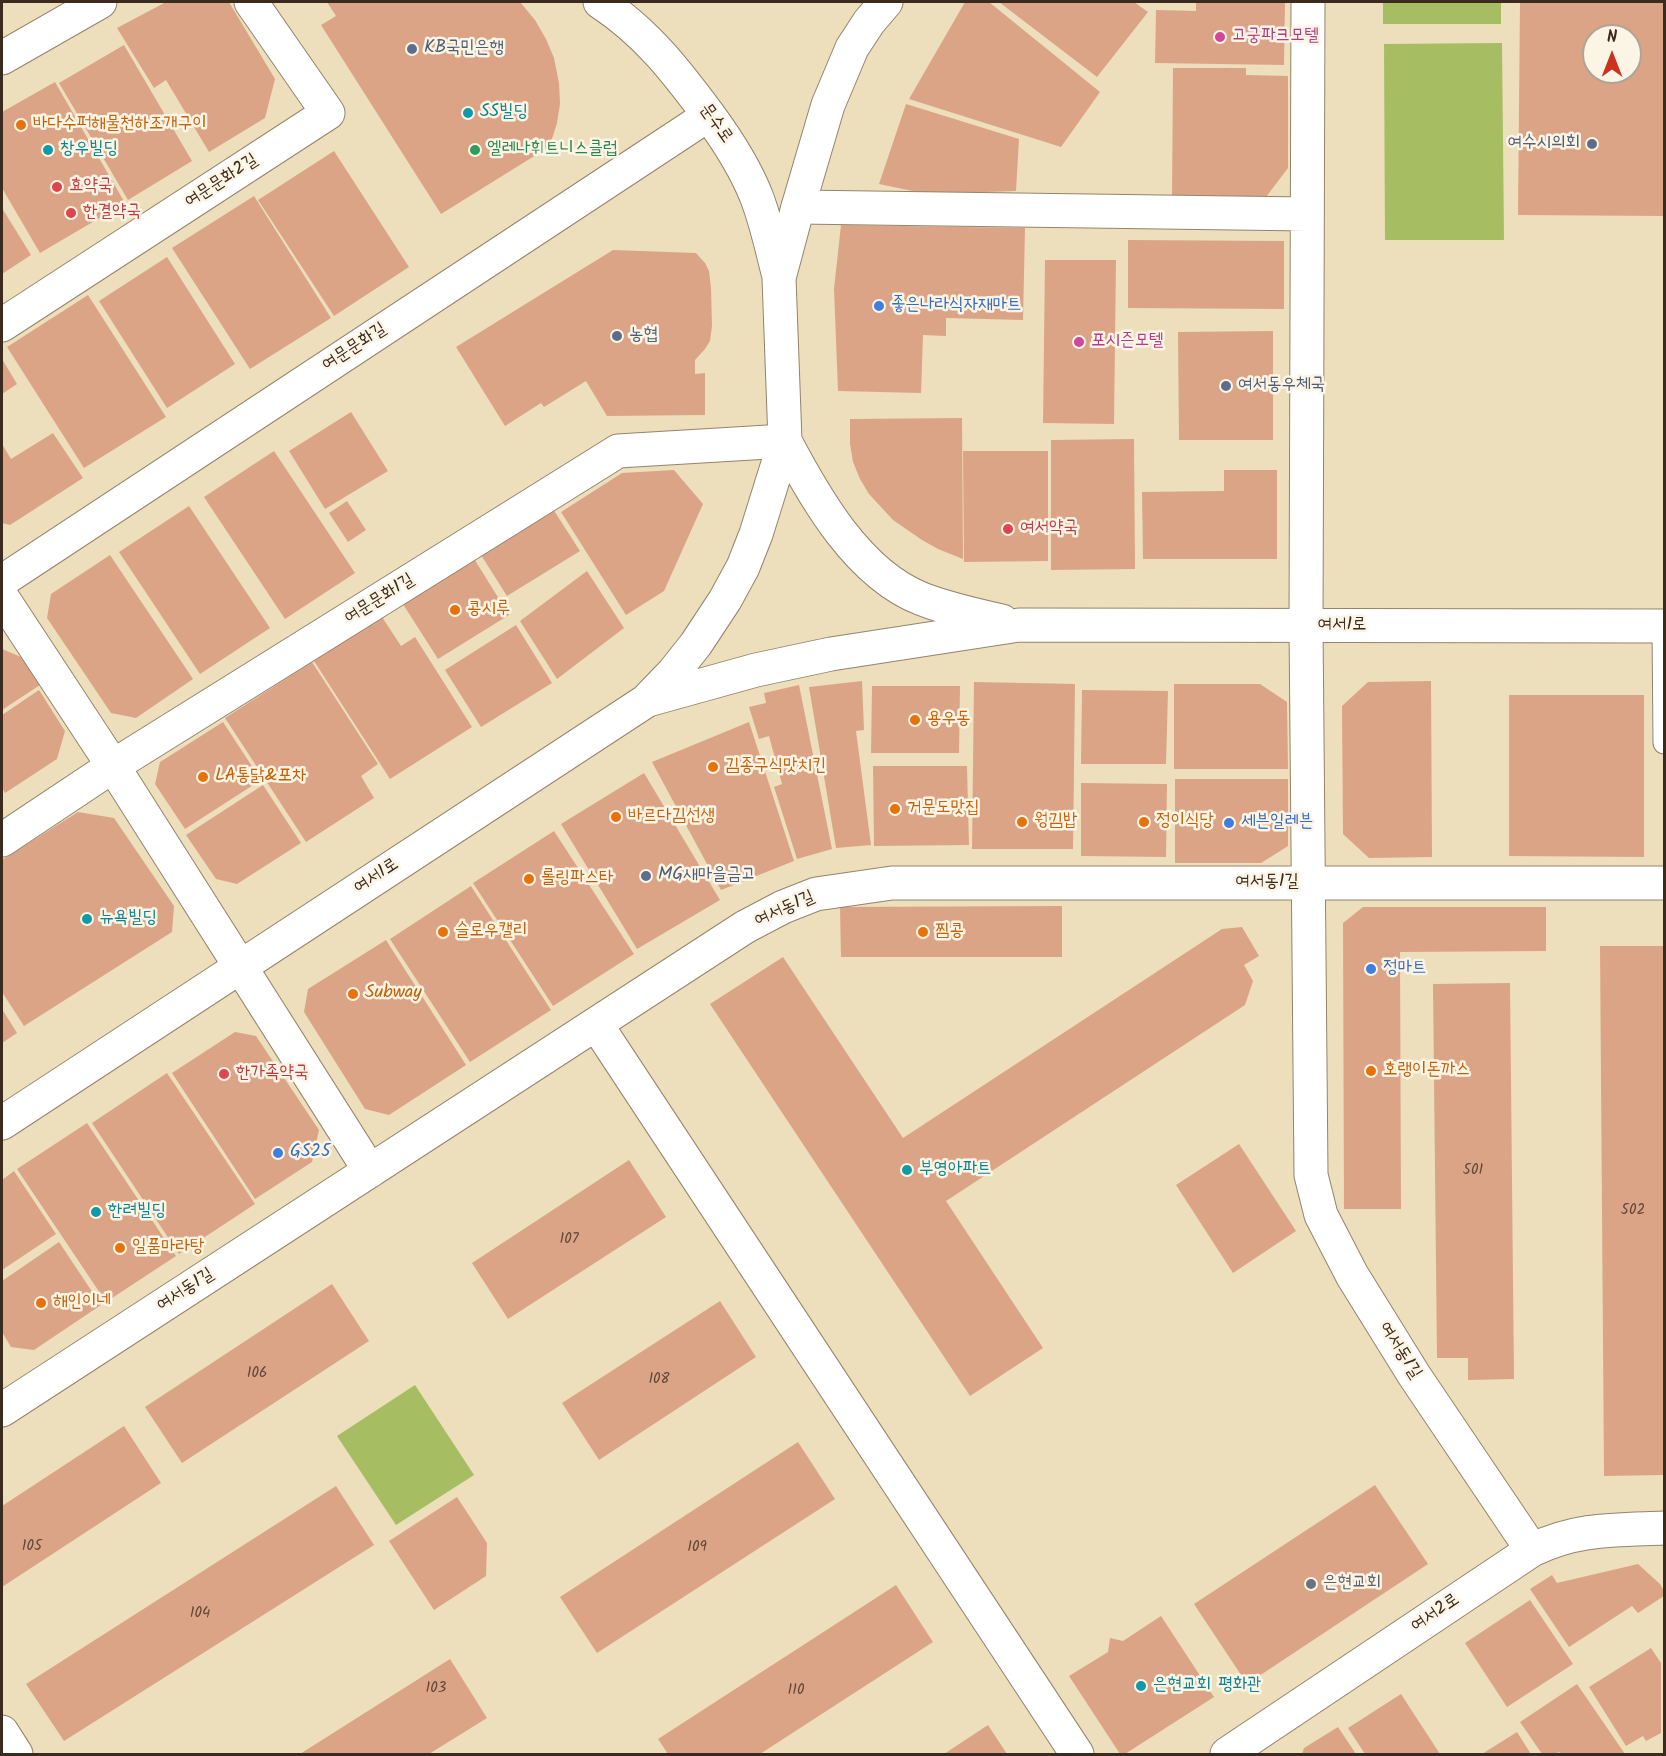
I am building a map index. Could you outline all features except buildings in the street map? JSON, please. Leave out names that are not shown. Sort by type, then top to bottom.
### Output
[{"type":"street","points":[[2,58],[100,2]]},
{"type":"street","name":"여문문화2길","points":[[2,326],[328,113],[251,2]]},
{"type":"street","name":"문수로","points":[[600,2],[661,53],[726,138],[741,163],[763,215],[779,278]]},
{"type":"street","points":[[886,2],[852,48],[828,105],[779,278],[784,441],[806,482],[854,547],[876,570],[897,586],[921,598],[968,613],[1019,625]]},
{"type":"street","name":"여서동1길","points":[[1308,2],[1306,626],[1311,1175],[1321,1215],[1352,1275],[1414,1375],[1532,1550]]},
{"type":"street","name":"여문문화길","points":[[2,581],[709,115]]},
{"type":"street","points":[[798,207],[1307,214]]},
{"type":"street","name":"여서1로","points":[[2,1123],[646,701],[696,645],[725,600],[756,534],[784,441]]},
{"type":"street","name":"여문문화1길","points":[[2,840],[113,766],[618,452],[784,441]]},
{"type":"street","points":[[2,597],[113,766],[370,1171]]},
{"type":"street","points":[[646,701],[756,670],[822,656],[1019,625]]},
{"type":"street","name":"여서1로","points":[[1019,625],[1664,626]]},
{"type":"street","name":"여서동1길","points":[[2,1410],[745,927],[783,907],[816,894],[892,883],[1665,883]]},
{"type":"street","points":[[596,1024],[1077,1755]]},
{"type":"street","name":"여서2로","points":[[1240,1751],[1532,1550],[1552,1540],[1574,1534],[1665,1528]]},
{"type":"street","points":[[2,1732],[16,1755]]},
{"type":"lane","points":[[1664,626],[1665,743]]},
{"type":"green space","points":[[1383,2],[1501,2],[1501,24],[1383,24]]},
{"type":"green space","points":[[1502,43],[1504,240],[1385,240],[1384,44]]},
{"type":"green space","points":[[415,1385],[474,1475],[396,1525],[337,1436]]},
{"type":"place","name":"고궁파크모텔","points":[[1220,37]]},
{"type":"place","name":"KB국민은행","points":[[412,49]]},
{"type":"place","name":"SS빌딩","points":[[468,113]]},
{"type":"place","name":"바다수퍼해물천하조개구이","points":[[21,125]]},
{"type":"place","name":"여수시의회","points":[[1592,144]]},
{"type":"place","name":"창우빌딩","points":[[48,150]]},
{"type":"place","name":"엘레나휘트니스클럽","points":[[475,150]]},
{"type":"place","name":"효약국","points":[[57,187]]},
{"type":"place","name":"한결약국","points":[[71,213]]},
{"type":"place","name":"좋은나라식자재마트","points":[[879,306]]},
{"type":"place","name":"농협","points":[[617,336]]},
{"type":"place","name":"포시즌모텔","points":[[1079,342]]},
{"type":"place","name":"여서동우체국","points":[[1226,386]]},
{"type":"place","name":"여서약국","points":[[1008,529]]},
{"type":"place","name":"콩시루","points":[[455,610]]},
{"type":"place","name":"용우동","points":[[915,720]]},
{"type":"place","name":"김종구식맛치킨","points":[[713,767]]},
{"type":"place","name":"LA통닭&포차","points":[[203,777]]},
{"type":"place","name":"거문도맛집","points":[[895,809]]},
{"type":"place","name":"바르다김선생","points":[[616,817]]},
{"type":"place","name":"웡김밥","points":[[1022,822]]},
{"type":"place","name":"정이식당","points":[[1144,822]]},
{"type":"place","name":"세븐일레븐","points":[[1229,823]]},
{"type":"place","name":"MG새마을금고","points":[[646,876]]},
{"type":"place","name":"롤링파스타","points":[[529,879]]},
{"type":"place","name":"뉴욕빌딩","points":[[87,919]]},
{"type":"place","name":"슬로우캘리","points":[[443,932]]},
{"type":"place","name":"찜콩","points":[[923,932]]},
{"type":"place","name":"정마트","points":[[1371,969]]},
{"type":"place","name":"Subway","points":[[353,994]]},
{"type":"place","name":"호랭이돈까스","points":[[1371,1071]]},
{"type":"place","name":"한가족약국","points":[[224,1074]]},
{"type":"place","name":"GS25","points":[[278,1153]]},
{"type":"place","name":"부영아파트","points":[[907,1170]]},
{"type":"place","name":"한려빌딩","points":[[96,1212]]},
{"type":"place","name":"일품마라탕","points":[[120,1248]]},
{"type":"place","name":"해인이네","points":[[41,1303]]},
{"type":"place","name":"은현교회","points":[[1311,1584]]},
{"type":"place","name":"은현교회 평화관","points":[[1141,1686]]}]
